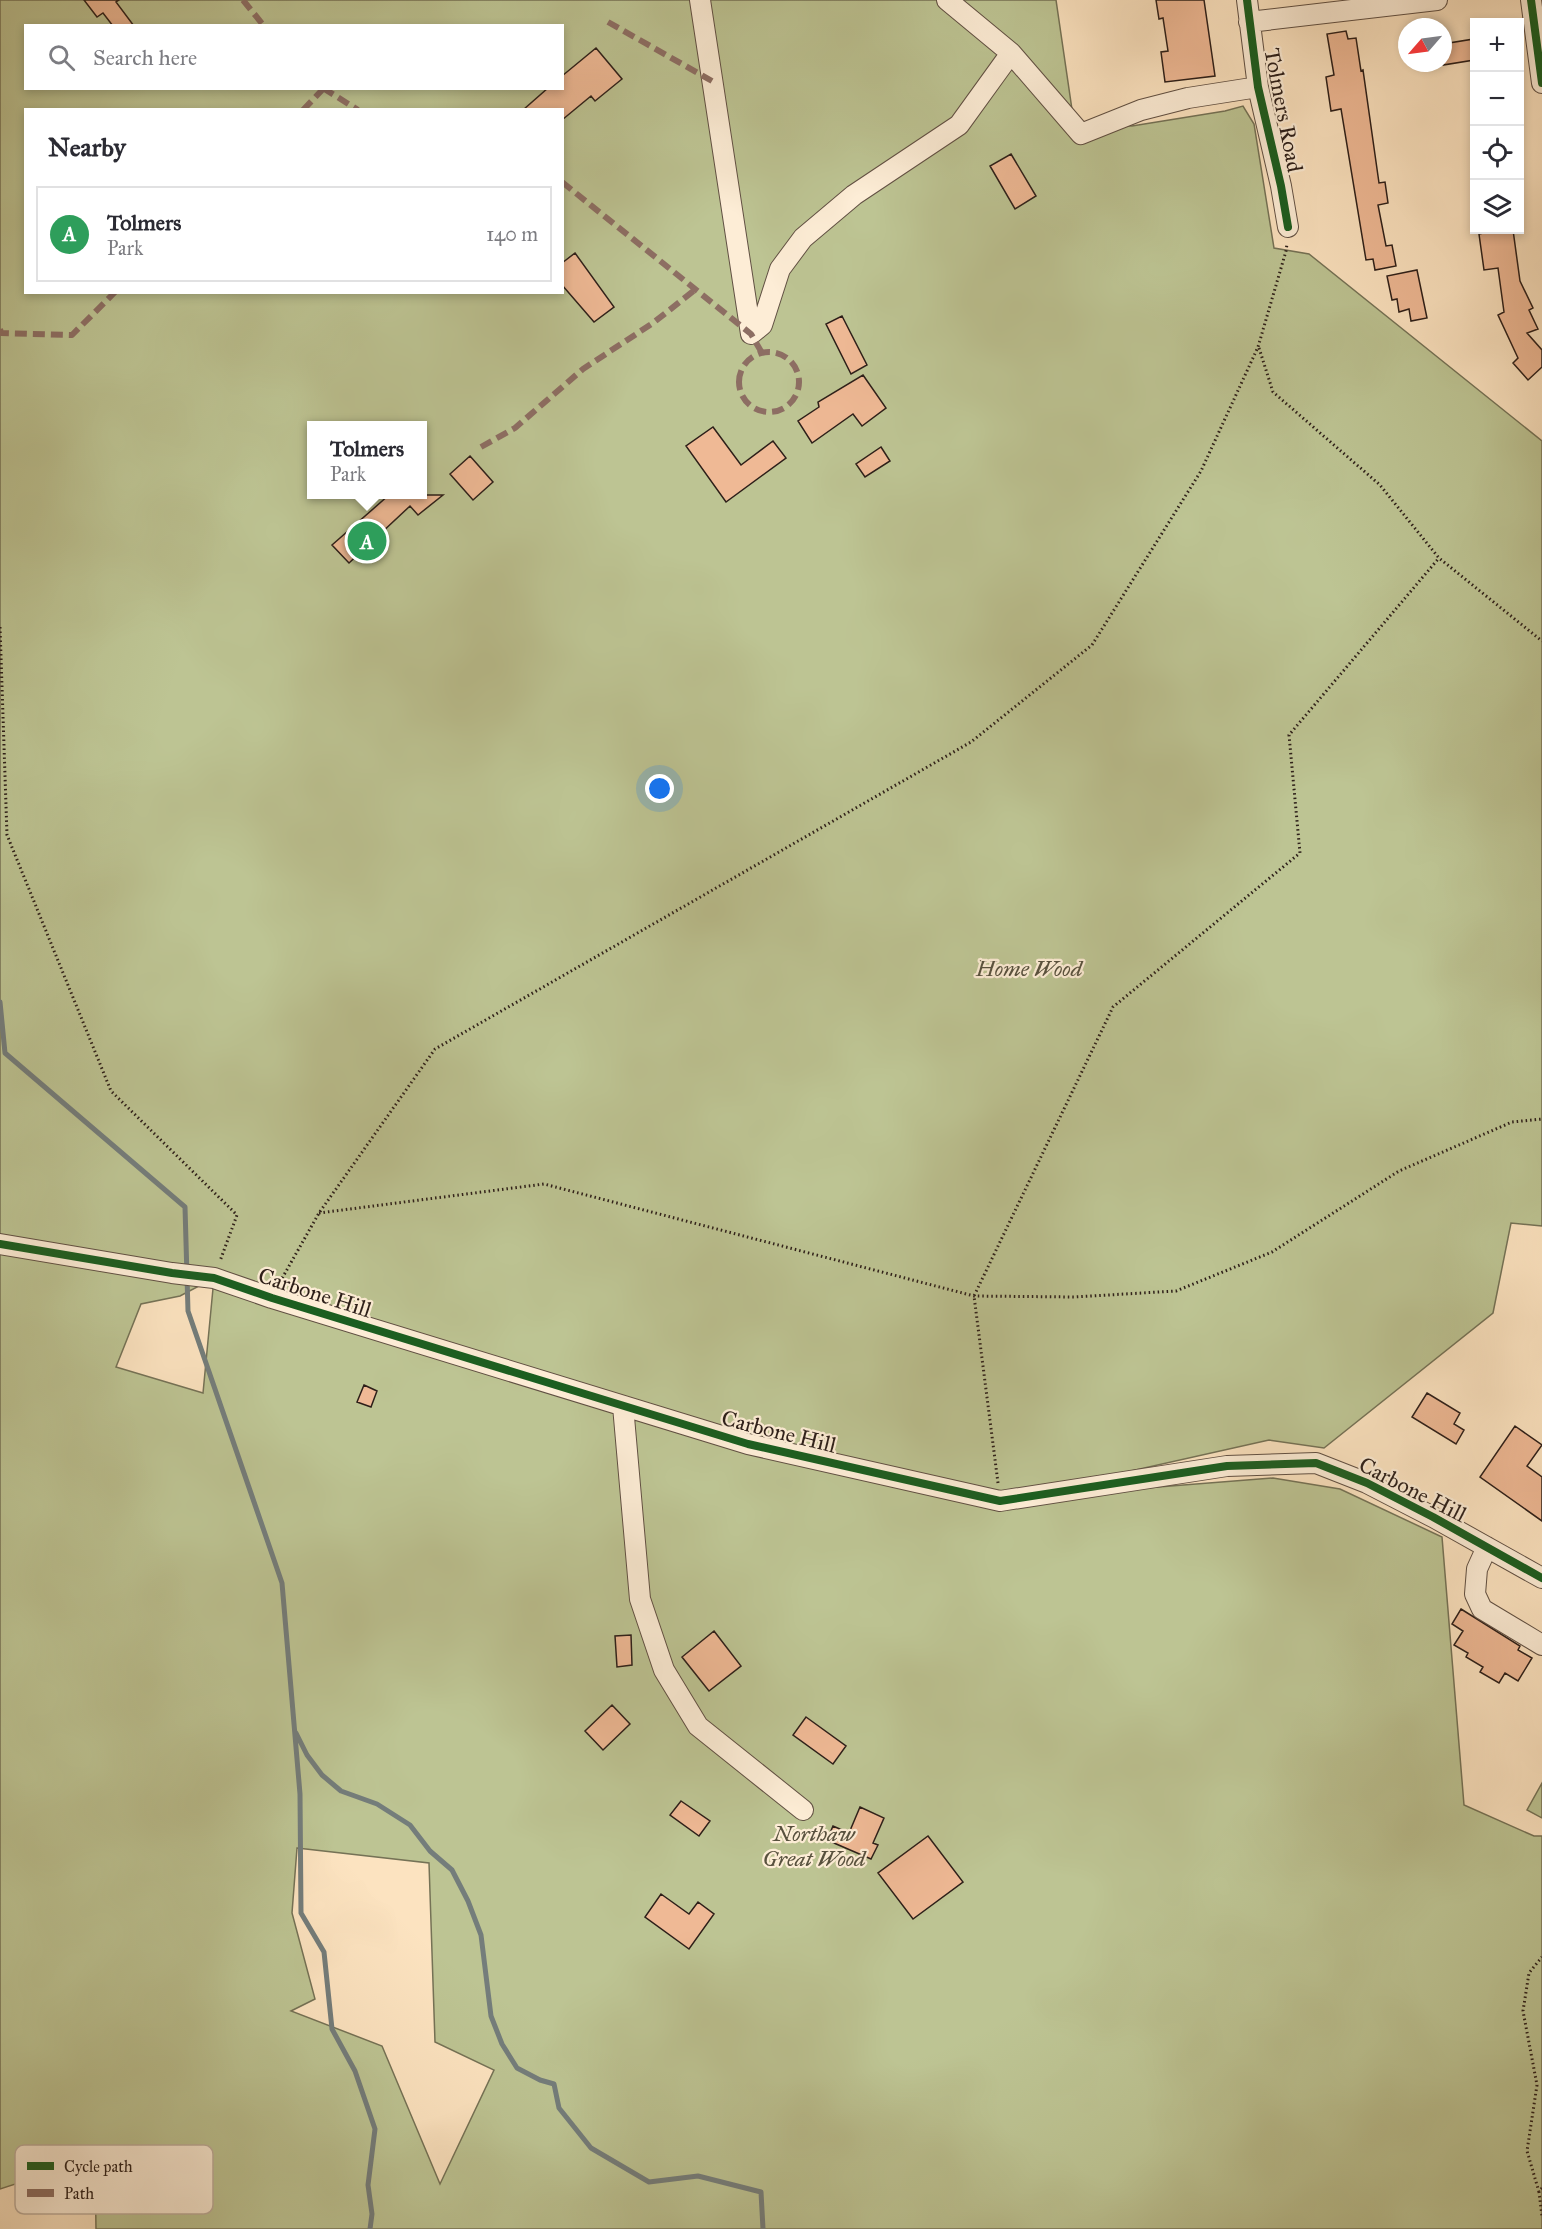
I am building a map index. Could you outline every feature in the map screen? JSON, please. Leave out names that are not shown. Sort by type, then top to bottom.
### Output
[{"type":"street","points":[[700,0],[751,334],[762,325],[780,269],[802,238],[854,195],[959,125],[1011,53]]},
{"type":"street","points":[[947,0],[1011,53],[1081,134],[1141,110],[1188,98],[1258,87]]},
{"type":"street","name":"Tolmers Road","points":[[1247,0],[1258,87],[1288,227]]},
{"type":"street","points":[[1249,22],[1437,0]]},
{"type":"street","points":[[1531,0],[1542,83]]},
{"type":"street","name":"Carbone Hill","points":[[0,1244],[207,1277],[748,1444],[1000,1501],[1227,1466],[1316,1463],[1376,1488],[1433,1517],[1542,1578]]},
{"type":"street","points":[[623,1406],[640,1599],[664,1670],[698,1726],[803,1810]]},
{"type":"street","points":[[1487,1547],[1477,1569],[1475,1594],[1482,1609],[1542,1646]]},
{"type":"path","points":[[272,1298],[319,1213],[435,1048],[971,742],[1092,645],[1201,471],[1258,346],[1287,251],[1288,227]]},
{"type":"path","points":[[1258,346],[1273,392],[1380,485],[1439,558],[1542,641]]},
{"type":"path","points":[[1000,1501],[974,1296],[1113,1007],[1300,853],[1289,735],[1439,558]]},
{"type":"path","points":[[0,627],[7,835],[111,1091],[237,1215],[207,1277]]},
{"type":"path","points":[[319,1213],[544,1184],[974,1296],[1074,1297],[1176,1292],[1272,1252],[1399,1171],[1512,1122],[1542,1119]]},
{"type":"path","points":[[1542,1957],[1529,1973],[1523,2011],[1537,2085],[1527,2151],[1539,2192],[1542,2216]]},
{"type":"path","points":[[1539,2192],[1542,2188]]},
{"type":"green space","points":[[0,0],[1056,0],[1074,123],[1132,126],[1243,106],[1254,124],[1274,248],[1309,254],[1542,441],[1542,1226],[1511,1223],[1493,1313],[1324,1448],[1269,1440],[1006,1499],[1273,1478],[1340,1489],[1442,1537],[1464,1805],[1534,1836],[1542,1836],[1542,2229],[96,2229],[96,2214],[213,2214],[213,2145],[15,2145],[15,2184],[0,2189]],"holes":[[[214,1278],[203,1393],[116,1367],[141,1304],[180,1296]],[[297,1848],[429,1863],[435,2042],[494,2070],[440,2184],[382,2046],[291,2011],[315,1999],[292,1913]]]},
{"type":"green space","points":[[1542,1783],[1542,1818],[1527,1810]]},
{"type":"building","points":[[84,0],[119,0],[116,2],[132,24],[111,24],[103,13],[97,17]]},
{"type":"building","points":[[1156,0],[1204,0],[1215,76],[1165,82],[1161,52],[1168,51],[1163,18],[1159,19]]},
{"type":"building","points":[[1346,31],[1348,39],[1356,38],[1361,71],[1363,70],[1379,183],[1385,182],[1388,203],[1378,205],[1386,246],[1392,245],[1396,266],[1375,270],[1373,259],[1366,260],[1341,109],[1331,111],[1326,77],[1334,75],[1327,34]]},
{"type":"building","points":[[1470,40],[1470,61],[1452,64],[1452,43]]},
{"type":"building","points":[[596,48],[622,79],[595,101],[591,96],[564,118],[564,108],[525,108],[546,90],[564,90],[564,74]]},
{"type":"building","points":[[1011,154],[1036,196],[1015,209],[990,166]]},
{"type":"building","points":[[1479,234],[1514,234],[1520,281],[1533,308],[1529,310],[1538,329],[1527,333],[1542,350],[1542,367],[1528,380],[1513,363],[1518,358],[1498,315],[1504,312],[1498,268],[1484,270]]},
{"type":"building","points":[[575,253],[614,307],[594,322],[564,287],[564,261]]},
{"type":"building","points":[[1417,270],[1427,318],[1411,321],[1409,309],[1399,312],[1397,299],[1392,300],[1387,276]]},
{"type":"building","points":[[842,316],[867,365],[851,374],[826,324]]},
{"type":"building","points":[[863,375],[886,408],[862,426],[853,414],[812,443],[798,421],[819,407],[818,402]]},
{"type":"building","points":[[713,427],[741,465],[773,441],[786,458],[726,502],[686,446]]},
{"type":"building","points":[[881,447],[890,461],[865,477],[856,464]]},
{"type":"building","points":[[470,456],[493,482],[473,500],[450,474]]},
{"type":"building","points":[[427,495],[443,495],[418,515],[410,506],[349,563],[332,545],[384,499],[427,499]]},
{"type":"building","points":[[364,1385],[377,1391],[371,1407],[357,1402]]},
{"type":"building","points":[[1427,1393],[1460,1413],[1454,1424],[1464,1430],[1456,1444],[1412,1417]]},
{"type":"building","points":[[1515,1426],[1542,1445],[1527,1466],[1542,1477],[1542,1521],[1480,1477]]},
{"type":"building","points":[[1461,1609],[1520,1646],[1518,1650],[1532,1658],[1518,1681],[1505,1673],[1499,1683],[1480,1672],[1483,1667],[1466,1657],[1468,1653],[1454,1645],[1463,1631],[1452,1624]]},
{"type":"building","points":[[714,1631],[741,1666],[709,1691],[682,1657]]},
{"type":"building","points":[[631,1635],[632,1665],[617,1667],[615,1636]]},
{"type":"building","points":[[612,1705],[630,1724],[603,1750],[585,1731]]},
{"type":"building","points":[[806,1717],[846,1746],[833,1764],[793,1735]]},
{"type":"building","points":[[681,1801],[710,1821],[699,1836],[670,1815]]},
{"type":"building","points":[[860,1807],[884,1818],[873,1843],[878,1845],[871,1859],[827,1840],[833,1826],[849,1833]]},
{"type":"building","points":[[928,1836],[963,1882],[913,1919],[878,1873]]},
{"type":"building","points":[[661,1894],[689,1914],[698,1902],[714,1914],[689,1949],[645,1917]]},
{"type":"waterway","points":[[0,1002],[5,1053],[185,1207],[188,1311],[282,1583],[300,1794],[301,1913],[324,1952],[332,2029],[355,2071],[375,2129],[368,2185],[372,2214],[370,2229]]},
{"type":"waterway","points":[[296,1733],[307,1755],[322,1775],[341,1791],[377,1804],[410,1825],[430,1851],[452,1870],[468,1901],[481,1935],[491,2016],[502,2044],[517,2068],[540,2080],[554,2084],[559,2108],[591,2148],[649,2182],[698,2176],[761,2192],[763,2229]]},
{"type":"marked path","points":[[243,0],[262,24]]},
{"type":"marked path","points":[[608,22],[712,81]]},
{"type":"marked path","points":[[305,108],[322,90]]},
{"type":"marked path","points":[[326,90],[355,108]]},
{"type":"marked path","points":[[564,184],[751,334],[762,353]]},
{"type":"marked path","points":[[481,447],[515,428],[583,369],[653,323],[696,289]]},
{"type":"marked path","points":[[0,329],[1,333],[72,335],[113,294]]},
{"type":"marked path","points":[[769,352],[786,357],[794,365],[799,382],[794,399],[786,407],[769,412],[752,407],[744,399],[739,382],[744,365],[752,357],[769,352]]},
{"type":"cycle path","points":[[1247,0],[1258,87],[1288,227]]},
{"type":"cycle path","points":[[1531,0],[1542,83]]},
{"type":"cycle path","points":[[0,1244],[214,1278],[272,1298],[748,1444],[1000,1501],[1227,1466],[1316,1463],[1367,1483],[1542,1578]]},
{"type":"place","name":"Tolmers","points":[[367,541]]},
{"type":"park label","name":"Home Wood","points":[[1029,968]]},
{"type":"park label","name":"Northaw Great Wood","points":[[814,1846]]}]
